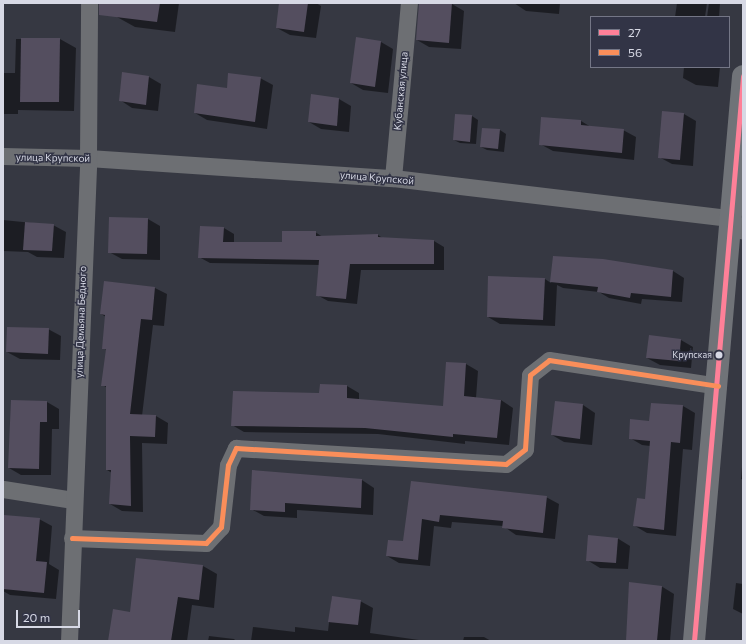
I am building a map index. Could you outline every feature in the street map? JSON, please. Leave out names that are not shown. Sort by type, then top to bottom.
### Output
[{"type":"main road","points":[[694,641],[718,386],[737,225],[743,76]]},
{"type":"street","name":"улица Демьяна Бедного","points":[[69,641],[73,500],[88,158],[89,3]]},
{"type":"street","name":"Кубанская улица","points":[[393,178],[409,3]]},
{"type":"street","name":"улица Крупской","points":[[3,156],[88,158],[393,178],[737,225]]},
{"type":"street","points":[[72,538],[206,543],[221,527],[228,464],[236,448],[506,464],[525,449],[530,375],[549,360],[718,386]]},
{"type":"street","points":[[3,489],[73,500]]},
{"type":"building","points":[[99,3],[160,3],[157,22],[99,15]]},
{"type":"building","points":[[279,3],[308,3],[304,32],[276,28]]},
{"type":"building","points":[[419,3],[452,3],[449,43],[416,40]]},
{"type":"building","points":[[356,37],[381,41],[375,87],[350,83]]},
{"type":"building","points":[[21,38],[60,38],[59,102],[20,102]]},
{"type":"building","points":[[122,72],[149,76],[146,105],[119,101]]},
{"type":"building","points":[[228,73],[261,77],[255,122],[194,113],[197,84],[227,88]]},
{"type":"building","points":[[311,94],[339,98],[337,126],[308,122]]},
{"type":"building","points":[[662,111],[684,113],[680,160],[658,158]]},
{"type":"building","points":[[455,114],[472,115],[470,142],[453,140]]},
{"type":"building","points":[[541,117],[581,120],[581,125],[624,129],[622,153],[539,145]]},
{"type":"building","points":[[482,128],[500,129],[498,149],[480,147]]},
{"type":"building","points":[[109,217],[148,218],[147,254],[108,253]]},
{"type":"building","points":[[25,222],[54,224],[52,251],[23,250]]},
{"type":"building","points":[[200,226],[224,227],[223,242],[282,242],[282,231],[316,231],[316,236],[378,234],[378,237],[434,240],[434,264],[350,264],[346,299],[316,296],[319,260],[198,258]]},
{"type":"building","points":[[553,256],[603,259],[673,270],[671,297],[631,293],[630,298],[597,292],[598,287],[550,282]]},
{"type":"building","points":[[488,276],[545,278],[543,320],[487,317]]},
{"type":"building","points":[[104,281],[155,287],[152,320],[141,319],[130,414],[156,415],[155,437],[130,436],[131,506],[109,504],[111,470],[106,470],[106,386],[101,386],[106,349],[102,349],[105,315],[100,314]]},
{"type":"building","points":[[7,327],[49,328],[48,354],[6,352]]},
{"type":"building","points":[[649,335],[681,339],[679,361],[646,358]]},
{"type":"building","points":[[446,362],[466,363],[464,396],[501,400],[497,438],[453,434],[453,437],[365,428],[231,426],[233,391],[319,393],[320,384],[347,385],[347,398],[443,406]]},
{"type":"building","points":[[11,400],[47,401],[47,422],[40,422],[39,469],[8,468]]},
{"type":"building","points":[[555,401],[583,404],[580,439],[551,435]]},
{"type":"building","points":[[651,403],[683,405],[680,443],[671,442],[664,530],[633,526],[637,498],[645,499],[650,441],[629,439],[630,419],[649,421]]},
{"type":"building","points":[[252,470],[362,479],[361,508],[285,503],[285,512],[250,510]]},
{"type":"building","points":[[411,481],[547,496],[543,533],[502,528],[503,521],[440,515],[439,522],[422,519],[418,560],[386,556],[388,540],[403,541]]},
{"type":"building","points":[[4,515],[40,518],[36,561],[47,562],[44,593],[3,589]]},
{"type":"building","points":[[588,535],[618,538],[616,563],[586,561]]},
{"type":"building","points":[[136,558],[203,565],[199,600],[178,597],[171,641],[108,641],[113,609],[130,612]]},
{"type":"building","points":[[629,582],[662,586],[657,641],[626,641]]},
{"type":"building","points":[[332,596],[361,600],[358,625],[328,622]]},
{"type":"transit line","name":"27","points":[[694,641],[743,76]]},
{"type":"transit line","name":"56","points":[[72,538],[206,543],[221,527],[228,465],[236,448],[506,464],[525,449],[530,375],[549,360],[718,386]]},
{"type":"place","name":"Крупская","points":[[719,355]]}]
